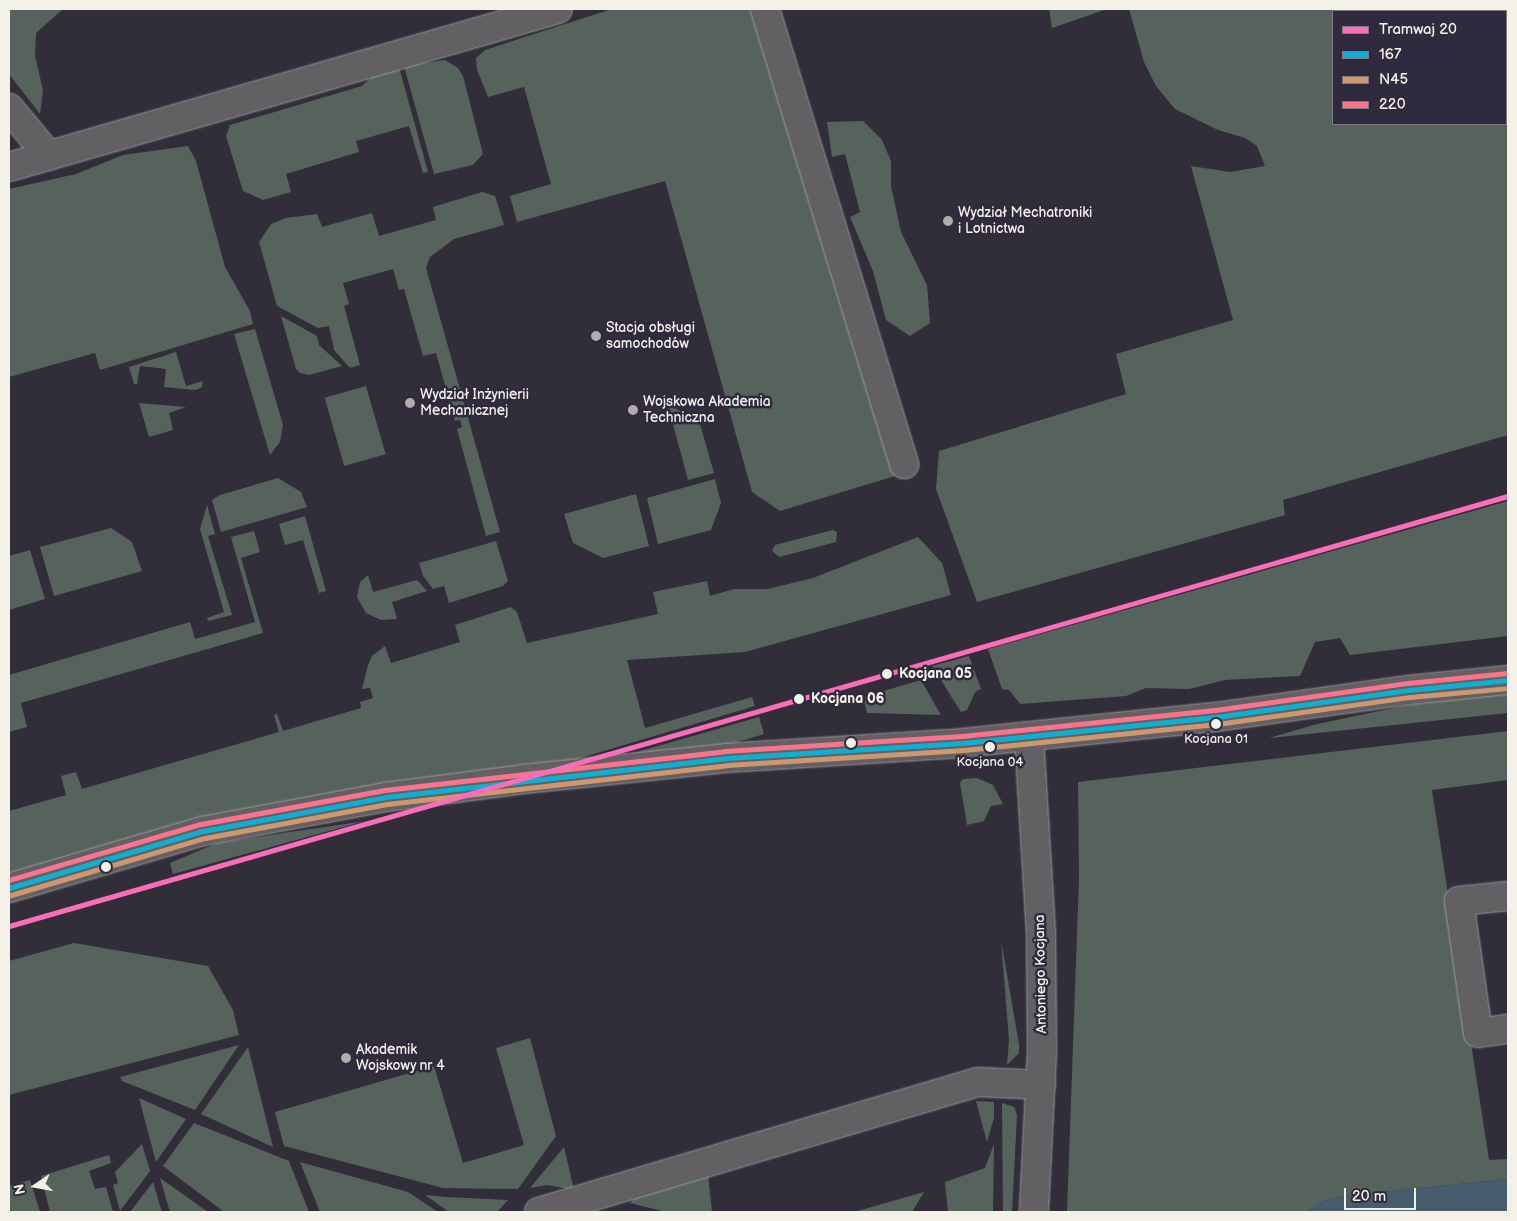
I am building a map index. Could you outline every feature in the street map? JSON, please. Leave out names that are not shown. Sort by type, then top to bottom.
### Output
[{"type":"street","points":[[9,167],[558,9]]},
{"type":"street","points":[[765,9],[904,464]]},
{"type":"street","points":[[9,108],[49,156]]},
{"type":"street","points":[[9,888],[203,831],[386,797],[524,779],[726,758],[1029,736],[1216,717],[1409,690],[1508,680]]},
{"type":"street","name":"Antoniego Kocjana","points":[[1029,736],[1041,933],[1040,1085],[1034,1212]]},
{"type":"street","points":[[1508,896],[1459,901],[1478,1033],[1508,1029]]},
{"type":"street","points":[[539,1212],[978,1082],[1040,1085]]},
{"type":"shaded area","points":[[9,9],[63,9],[36,33],[35,56],[43,90],[40,114],[9,74]]},
{"type":"shaded area","points":[[612,9],[759,9],[895,476],[780,511],[752,492],[665,181],[517,222],[510,196],[551,184],[524,87],[488,97],[477,70],[476,58],[485,50]]},
{"type":"shaded area","points":[[1049,9],[1107,9],[1052,28]]},
{"type":"shaded area","points":[[1129,9],[1508,9],[1508,435],[1283,500],[1285,515],[977,602],[936,489],[939,451],[1126,394],[1116,354],[1233,320],[1191,166],[1230,172],[1265,166],[1257,146],[1245,138],[1218,130],[1175,109],[1156,86],[1144,62]]},
{"type":"shaded area","points":[[445,60],[458,68],[463,76],[483,154],[473,165],[434,174],[404,66]]},
{"type":"shaded area","points":[[399,67],[428,172],[423,173],[409,126],[356,141],[359,152],[286,174],[291,192],[263,200],[243,191],[226,136],[230,125],[362,86],[373,75]]},
{"type":"shaded area","points":[[863,121],[882,140],[891,161],[891,186],[901,232],[927,285],[930,323],[910,336],[886,320],[873,271],[850,217],[860,212],[845,154],[832,157],[827,122]]},
{"type":"shaded area","points":[[188,146],[196,161],[225,267],[250,311],[253,324],[100,370],[95,353],[9,377],[9,189],[76,174],[123,155]]},
{"type":"shaded area","points":[[482,192],[495,196],[504,225],[454,239],[430,257],[426,268],[500,532],[486,536],[457,429],[462,427],[460,420],[455,421],[436,353],[423,356],[404,289],[399,290],[393,269],[343,283],[349,304],[344,306],[360,365],[350,368],[334,350],[329,326],[318,328],[277,306],[259,242],[271,224],[286,218],[317,214],[322,227],[372,213],[379,236],[436,220],[433,207]]},
{"type":"shaded area","points":[[281,316],[317,336],[319,345],[342,366],[309,375],[300,373],[296,369]]},
{"type":"shaded area","points":[[255,329],[283,425],[280,442],[270,455],[234,334]]},
{"type":"shaded area","points":[[176,352],[186,386],[203,381],[202,387],[196,390],[164,387],[166,369],[140,366],[137,384],[134,384],[129,367]]},
{"type":"shaded area","points":[[366,386],[386,454],[344,466],[325,398]]},
{"type":"shaded area","points":[[139,403],[186,407],[169,413],[173,430],[149,437]]},
{"type":"shaded area","points":[[668,406],[698,417],[714,473],[688,480]]},
{"type":"shaded area","points":[[278,478],[301,492],[307,507],[221,532],[212,500],[220,495]]},
{"type":"shaded area","points":[[715,479],[721,503],[711,530],[658,544],[647,498]]},
{"type":"shaded area","points":[[636,494],[649,546],[603,558],[573,543],[564,514]]},
{"type":"shaded area","points":[[1508,501],[1508,636],[1350,655],[1340,638],[1315,642],[1300,676],[1225,680],[1189,689],[1146,688],[1126,696],[1020,704],[1009,690],[1002,689],[988,649]]},
{"type":"shaded area","points":[[207,505],[215,534],[208,536],[232,615],[208,621],[207,618],[224,612],[200,529]]},
{"type":"shaded area","points":[[305,516],[326,591],[319,593],[303,540],[285,545],[279,524]]},
{"type":"shaded area","points":[[111,528],[132,542],[142,571],[54,596],[40,547]]},
{"type":"shaded area","points":[[833,530],[837,532],[836,542],[779,557],[772,551],[775,545]]},
{"type":"shaded area","points":[[254,531],[260,552],[241,558],[263,633],[21,703],[27,727],[9,732],[9,675],[190,622],[195,639],[255,622],[231,537]]},
{"type":"shaded area","points":[[918,537],[942,563],[951,595],[745,652],[627,660],[645,728],[752,697],[755,706],[567,762],[441,776],[217,814],[9,875],[9,811],[66,795],[61,776],[76,772],[82,789],[279,732],[274,715],[277,714],[283,731],[361,708],[360,702],[373,698],[370,688],[362,689],[368,665],[372,656],[385,646],[391,663],[460,642],[455,625],[511,607],[517,612],[527,643],[658,614],[653,592],[707,581],[710,596],[734,589],[768,589],[813,578]]},
{"type":"shaded area","points":[[496,541],[508,581],[503,586],[449,603],[444,586],[433,589],[423,576],[419,563]]},
{"type":"shaded area","points":[[30,550],[45,599],[9,610],[9,556]]},
{"type":"shaded area","points":[[368,575],[373,592],[417,580],[427,591],[392,602],[397,619],[381,620],[366,613],[357,597],[360,582]]},
{"type":"shaded area","points":[[969,656],[981,689],[975,692],[967,710],[961,712],[932,666]]},
{"type":"shaded area","points":[[921,680],[941,715],[867,713],[863,697]]},
{"type":"shaded area","points":[[1508,693],[1508,713],[1269,738],[1317,724],[1408,705]]},
{"type":"shaded area","points":[[759,717],[764,734],[731,744],[623,756]]},
{"type":"shaded area","points":[[1508,731],[1508,780],[1432,790],[1489,1160],[1508,1159],[1508,1179],[1343,1196],[1324,1201],[1307,1212],[1067,1212],[1079,879],[1078,782]]},
{"type":"shaded area","points":[[977,778],[993,785],[1003,804],[991,806],[984,821],[967,825],[960,783],[963,779]]},
{"type":"shaded area","points":[[365,821],[173,874],[170,863],[217,843]]},
{"type":"shaded area","points":[[1001,940],[1019,1044],[1019,1053],[1007,1065],[1009,1040]]},
{"type":"shaded area","points":[[74,943],[208,966],[233,1010],[239,1035],[9,1095],[9,961]]},
{"type":"shaded area","points":[[530,1038],[556,1136],[518,1189],[443,1188],[284,1146],[275,1112],[434,1066],[463,1163],[524,1145],[496,1048]]},
{"type":"shaded area","points":[[239,1045],[195,1110],[122,1081],[120,1077]]},
{"type":"shaded area","points":[[248,1047],[273,1147],[201,1114]]},
{"type":"shaded area","points":[[139,1098],[186,1119],[156,1162]]},
{"type":"shaded area","points":[[976,1101],[994,1102],[994,1118],[987,1142]]},
{"type":"shaded area","points":[[1002,1103],[1014,1107],[1017,1115],[1012,1212],[1003,1212]]},
{"type":"shaded area","points":[[194,1123],[289,1161],[309,1212],[224,1212],[163,1166]]},
{"type":"shaded area","points":[[142,1144],[150,1171],[120,1211],[113,1185],[118,1183],[115,1172]]},
{"type":"shaded area","points":[[994,1144],[993,1212],[948,1212],[945,1182],[985,1168]]},
{"type":"shaded area","points":[[564,1147],[574,1190],[547,1185],[530,1188]]},
{"type":"shaded area","points":[[109,1155],[111,1163],[89,1171],[95,1189],[106,1187],[113,1212],[50,1212],[41,1176]]},
{"type":"shaded area","points":[[300,1162],[408,1192],[438,1212],[320,1212]]},
{"type":"shaded area","points":[[708,1174],[712,1212],[666,1212],[630,1203],[635,1197]]},
{"type":"shaded area","points":[[160,1178],[208,1212],[170,1212]]},
{"type":"shaded area","points":[[30,1180],[40,1212],[9,1212],[9,1186]]},
{"type":"shaded area","points":[[153,1182],[162,1212],[130,1212]]},
{"type":"shaded area","points":[[924,1192],[912,1212],[854,1212]]},
{"type":"shaded area","points":[[425,1195],[508,1200],[497,1212],[449,1212]]},
{"type":"water","points":[[1508,1179],[1508,1212],[1307,1212],[1324,1201],[1343,1196]]},
{"type":"tram line","name":"20","points":[[9,926],[1508,496]]},
{"type":"transit line","name":"220","points":[[9,880],[201,824],[385,790],[725,751],[962,736],[1215,710],[1408,683],[1507,673]]},
{"type":"transit line","name":"167","points":[[9,888],[203,831],[386,797],[726,758],[963,743],[1216,717],[1409,690],[1508,680]]},
{"type":"transit line","name":"N45","points":[[11,895],[205,838],[387,804],[727,765],[964,750],[1217,724],[1410,697],[1508,688]]},
{"type":"place","name":"Wydział Mechatroniki i Lotnictwa","points":[[948,221]]},
{"type":"place","name":"Stacja obsługi samochodów","points":[[596,336]]},
{"type":"place","name":"Wydział Inżynierii Mechanicznej","points":[[410,403]]},
{"type":"place","name":"Wojskowa Akademia Techniczna","points":[[633,410]]},
{"type":"place","name":"Kocjana 05","points":[[887,674]]},
{"type":"place","name":"Kocjana 06","points":[[799,699]]},
{"type":"place","name":"Kocjana 01","points":[[1216,724]]},
{"type":"place","name":"Kocjana 04","points":[[990,747]]},
{"type":"place","name":"Akademik Wojskowy nr 4","points":[[346,1058]]}]
